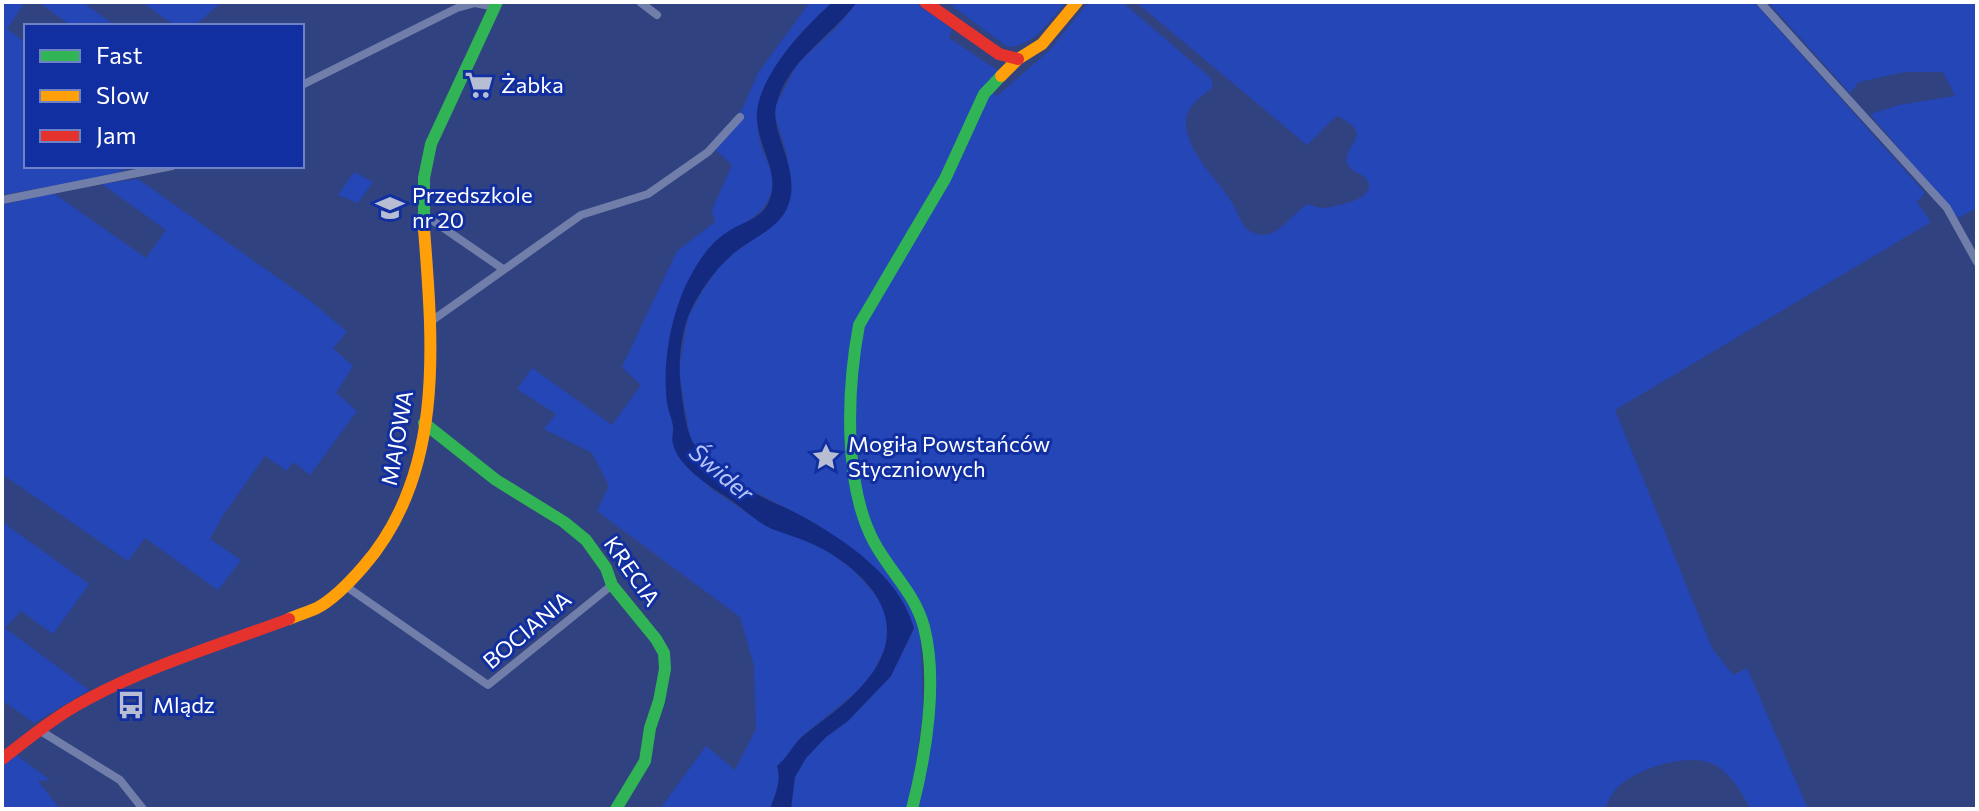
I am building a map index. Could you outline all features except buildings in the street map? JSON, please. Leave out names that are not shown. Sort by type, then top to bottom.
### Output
[{"type":"street","points":[[640,2],[657,15]]},
{"type":"street","points":[[912,809],[928,709],[925,631],[919,609],[874,542],[858,493],[851,429],[851,371],[859,325],[945,179],[984,94],[1018,59],[1042,44],[1077,2]]},
{"type":"street","points":[[1760,2],[1947,208],[1977,262]]},
{"type":"street","points":[[304,84],[457,8],[475,3],[496,4]]},
{"type":"street","points":[[926,3],[999,54],[1018,59]]},
{"type":"street","name":"MAJOWA","points":[[2,759],[85,700],[120,683],[319,607],[347,587],[388,533],[408,497],[424,423],[430,322],[426,164],[435,133],[496,4]]},
{"type":"street","points":[[430,322],[581,215],[648,194],[708,152],[740,117]]},
{"type":"street","points":[[2,200],[162,168]]},
{"type":"street","points":[[426,216],[503,269]]},
{"type":"street","name":"KRECIA","points":[[424,423],[496,480],[564,522],[586,540],[606,568],[612,585],[664,653],[665,669],[645,761],[616,809]]},
{"type":"street","name":"BOCIANIA","points":[[347,587],[488,685],[612,585]]},
{"type":"street","points":[[39,730],[120,780],[143,809]]},
{"type":"shaded area","points":[[2,2],[25,2],[7,29],[24,42],[24,168],[128,168],[111,175],[2,195]]},
{"type":"shaded area","points":[[39,2],[82,2],[113,24],[68,24]]},
{"type":"shaded area","points":[[142,2],[222,2],[196,24],[172,24]]},
{"type":"shaded area","points":[[810,2],[833,2],[803,31],[776,66],[760,104],[758,125],[761,146],[772,174],[771,192],[762,210],[712,245],[683,295],[668,348],[667,403],[673,426],[673,444],[711,489],[770,528],[827,551],[852,569],[883,608],[889,628],[887,644],[873,672],[860,689],[801,737],[787,759],[777,766],[778,783],[770,809],[660,809],[706,746],[735,770],[756,729],[754,666],[740,617],[597,511],[609,486],[592,453],[544,429],[556,414],[517,389],[532,368],[612,425],[641,385],[622,367],[677,251],[715,222],[712,210],[732,165],[716,150],[743,108],[758,73]]},
{"type":"shaded area","points":[[857,2],[914,2],[952,29],[949,38],[1000,72],[855,324],[847,372],[870,544],[914,611],[920,631],[923,711],[911,794],[906,809],[791,809],[795,777],[806,758],[826,737],[848,721],[891,676],[914,629],[817,524],[742,485],[727,471],[705,458],[690,438],[679,371],[688,317],[703,290],[719,267],[734,253],[775,224],[788,158],[775,107],[798,63],[835,29]]},
{"type":"shaded area","points":[[947,2],[1066,2],[1034,37],[1008,47]]},
{"type":"shaded area","points":[[1089,2],[1122,2],[1211,78],[1213,87],[1189,110],[1186,120],[1190,142],[1244,225],[1258,234],[1275,231],[1308,204],[1327,208],[1353,201],[1365,194],[1368,181],[1347,163],[1347,155],[1357,133],[1339,116],[1307,145],[1136,2],[1754,2],[1925,193],[1917,202],[1931,222],[1615,410],[1712,648],[1733,675],[1747,668],[1808,809],[1751,809],[1724,771],[1711,763],[1688,760],[1648,769],[1625,781],[1604,809],[918,809],[930,629],[878,540],[863,493],[856,428],[855,372],[864,327],[991,92],[997,96],[1049,51]]},
{"type":"shaded area","points":[[1768,2],[1977,2],[1977,208],[1958,218],[1870,114],[1899,105],[1955,96],[1943,72],[1905,72],[1859,82],[1850,93]]},
{"type":"shaded area","points":[[354,172],[373,182],[358,203],[338,195]]},
{"type":"shaded area","points":[[138,179],[312,302],[347,332],[333,348],[353,366],[336,393],[357,411],[310,475],[293,462],[287,471],[265,456],[210,539],[241,560],[218,590],[145,538],[128,561],[2,474],[2,205],[53,193],[146,258],[166,230],[102,184]]},
{"type":"shaded area","points":[[2,522],[89,584],[53,634],[21,611],[5,628],[89,690],[34,723],[2,700]]},
{"type":"shaded area","points":[[15,754],[50,780],[38,781],[60,809],[2,809],[2,765]]},
{"type":"water","name":"Świder","points":[[833,2],[857,2],[800,62],[790,75],[776,106],[777,129],[790,169],[790,198],[785,212],[769,229],[740,248],[713,274],[685,325],[680,362],[684,413],[688,431],[700,452],[748,489],[814,523],[867,560],[896,592],[914,628],[891,676],[848,721],[826,737],[806,758],[795,777],[791,809],[770,809],[778,783],[777,766],[800,739],[854,695],[876,668],[884,649],[887,630],[884,612],[864,580],[848,565],[814,545],[766,526],[688,468],[672,442],[666,365],[675,314],[698,264],[718,239],[762,211],[771,196],[772,174],[757,120],[758,104],[764,88],[795,40]]},
{"type":"traffic: fast","points":[[424,229],[424,178],[431,144],[497,2]]},
{"type":"traffic: fast","points":[[912,809],[928,718],[928,648],[920,615],[874,542],[857,493],[850,436],[855,350],[859,325],[945,179],[984,94],[1001,76]]},
{"type":"traffic: fast","points":[[424,423],[496,480],[564,522],[586,540],[606,568],[612,585],[664,653],[665,669],[645,761],[616,809]]},
{"type":"traffic: slow","points":[[1001,76],[1018,59],[1042,44],[1077,2]]},
{"type":"traffic: slow","points":[[289,619],[317,608],[353,578],[390,530],[408,491],[421,450],[428,406],[430,317],[424,229]]},
{"type":"traffic: jam","points":[[925,2],[999,54],[1018,59]]},
{"type":"traffic: jam","points":[[2,759],[65,712],[112,687],[162,665],[289,619]]},
{"type":"place","name":"Żabka","points":[[479,85]]},
{"type":"place","name":"Przedszkole nr 20","points":[[390,208]]},
{"type":"place","name":"Mogiła Powstańców Styczniowych","points":[[826,457]]},
{"type":"place","name":"Mlądz","points":[[131,705]]}]
